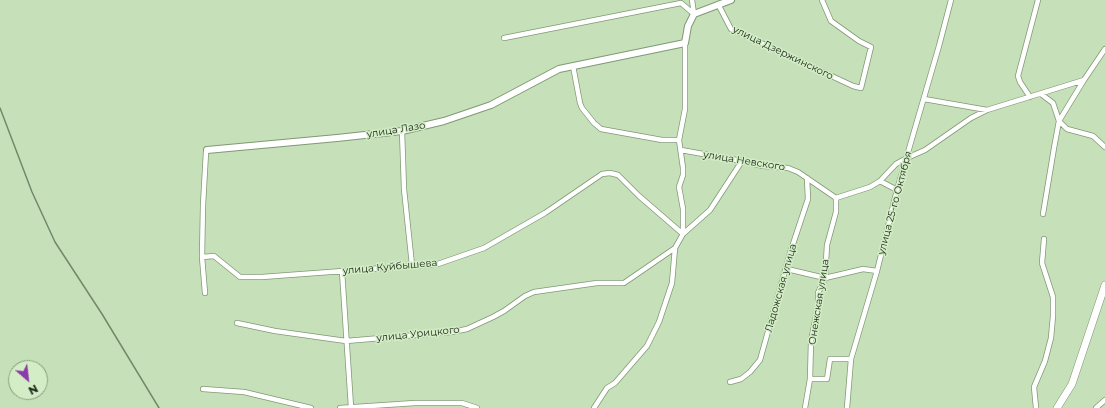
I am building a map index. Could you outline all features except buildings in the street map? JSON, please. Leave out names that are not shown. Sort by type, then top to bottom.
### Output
[{"type":"main road","points":[[1057,408],[1072,384],[1104,294],[1105,285]]},
{"type":"street","points":[[683,234],[683,209],[679,187],[683,175],[679,140],[685,109],[685,43],[688,26],[694,14],[692,0]]},
{"type":"street","points":[[694,14],[730,0]]},
{"type":"street","name":"улица Дзержинского","points":[[718,4],[730,29],[853,86],[861,88],[871,47],[859,41],[831,20],[822,0]]},
{"type":"street","name":"улица 25-го Октября","points":[[847,408],[851,359],[877,272],[897,190],[949,13],[951,0]]},
{"type":"street","points":[[1030,97],[1020,82],[1018,76],[1038,0]]},
{"type":"street","points":[[504,38],[681,3],[694,14]]},
{"type":"street","name":"улица Лазо","points":[[204,293],[202,256],[203,204],[207,150],[402,131],[444,121],[491,105],[559,69],[685,43]]},
{"type":"street","points":[[1043,214],[1059,121],[1105,49]]},
{"type":"street","points":[[573,66],[582,108],[601,129],[662,140],[679,140]]},
{"type":"street","points":[[836,198],[870,187],[880,181],[896,164],[925,150],[971,118],[987,110],[1084,80]]},
{"type":"street","points":[[1041,94],[1053,103],[1059,121],[1071,131],[1093,136],[1105,147]]},
{"type":"street","points":[[924,99],[987,110]]},
{"type":"street","points":[[402,131],[404,189],[412,265]]},
{"type":"street","name":"улица Невского","points":[[681,150],[763,166],[788,168],[798,172],[836,198]]},
{"type":"street","points":[[595,407],[607,388],[615,383],[647,346],[659,322],[672,283],[675,248],[683,234],[710,210],[742,161]]},
{"type":"street","name":"улица Куйбышева","points":[[202,256],[214,256],[240,277],[262,277],[438,264],[484,248],[546,213],[602,174],[618,175],[639,196],[683,234]]},
{"type":"street","name":"Ладожская улица","points":[[730,382],[741,379],[750,372],[760,360],[808,199],[807,178]]},
{"type":"street","points":[[880,181],[897,190]]},
{"type":"street","name":"Онежская улица","points":[[805,408],[810,379],[811,341],[818,306],[818,293],[825,278],[827,245],[836,212],[836,198]]},
{"type":"street","points":[[1036,408],[1034,386],[1045,361],[1051,338],[1053,316],[1053,297],[1042,263],[1044,239]]},
{"type":"street","name":"улица Урицкого","points":[[237,323],[275,331],[346,341],[452,332],[467,329],[493,317],[525,296],[534,292],[597,283],[624,283],[675,248]]},
{"type":"street","points":[[787,269],[825,278],[863,269],[877,272]]},
{"type":"street","points":[[342,271],[351,407]]},
{"type":"street","points":[[810,379],[827,379],[830,359],[851,359]]},
{"type":"street","points":[[203,388],[244,392],[311,408]]},
{"type":"street","points":[[1096,408],[1105,400]]},
{"type":"street","points":[[340,408],[415,403],[462,403],[477,408]]},
{"type":"railway","points":[[0,108],[32,192],[55,242],[102,314],[159,408]]}]
